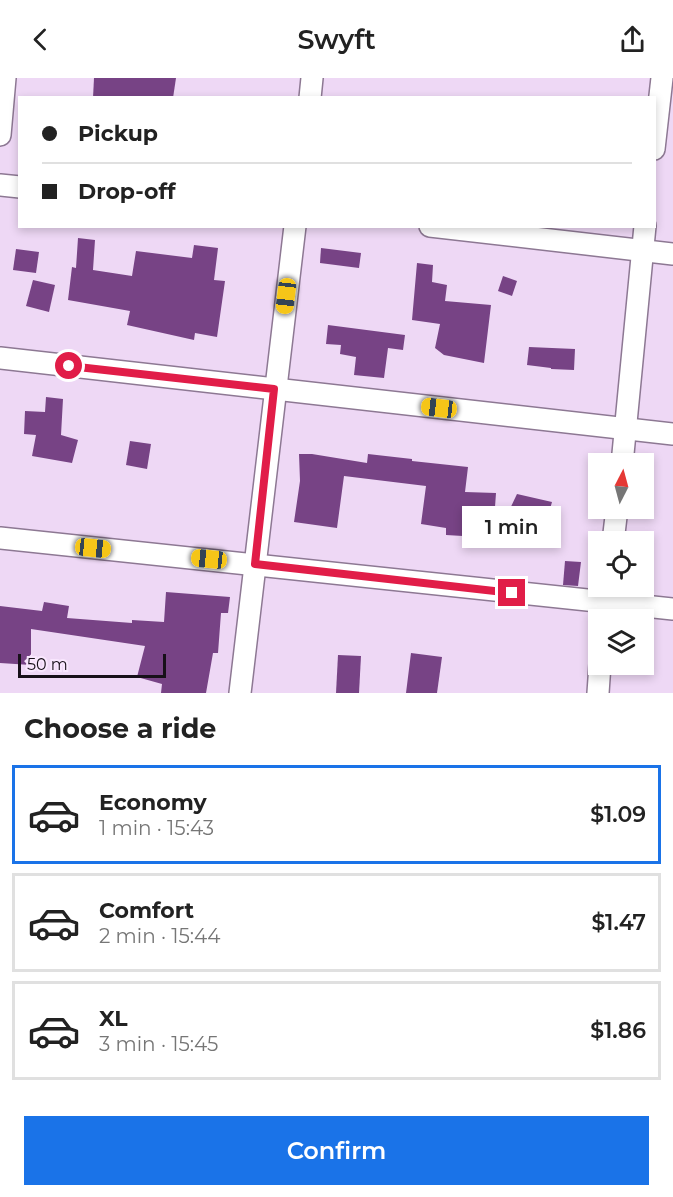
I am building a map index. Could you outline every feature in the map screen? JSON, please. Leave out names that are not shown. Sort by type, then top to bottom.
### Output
[{"type":"street","points":[[0,135],[5,78]]},
{"type":"street","points":[[310,96],[312,78]]},
{"type":"street","points":[[656,131],[662,78]]},
{"type":"street","points":[[0,185],[18,187]]},
{"type":"street","points":[[240,693],[295,228]]},
{"type":"street","points":[[448,228],[673,254]]},
{"type":"street","points":[[623,453],[645,228]]},
{"type":"street","points":[[0,358],[673,434]]},
{"type":"street","points":[[0,538],[673,609]]},
{"type":"street","points":[[598,693],[599,675]]},
{"type":"building","points":[[94,78],[176,78],[173,96],[93,96]]},
{"type":"building","points":[[78,238],[95,240],[93,270],[132,276],[136,251],[192,258],[194,245],[218,248],[214,280],[225,281],[217,337],[195,333],[194,340],[127,325],[130,311],[68,300],[72,267],[76,268]]},
{"type":"building","points":[[321,248],[361,253],[359,268],[320,263]]},
{"type":"building","points":[[16,249],[39,252],[36,273],[13,270]]},
{"type":"building","points":[[417,263],[433,265],[432,282],[447,285],[445,301],[491,305],[484,363],[444,355],[435,348],[440,324],[412,320]]},
{"type":"building","points":[[503,276],[517,281],[512,296],[498,291]]},
{"type":"building","points":[[33,280],[55,285],[49,312],[26,306]]},
{"type":"building","points":[[328,325],[405,335],[403,350],[388,348],[384,378],[354,375],[356,357],[340,354],[341,345],[326,344]]},
{"type":"building","points":[[529,347],[575,349],[574,370],[527,365]]},
{"type":"building","points":[[46,397],[63,399],[61,435],[78,440],[72,463],[32,456],[36,435],[24,434],[25,411],[45,412]]},
{"type":"building","points":[[130,441],[151,444],[147,469],[126,465]]},
{"type":"building","points":[[299,454],[367,463],[368,454],[468,467],[465,492],[496,493],[495,507],[465,506],[463,536],[446,535],[446,528],[421,524],[426,486],[344,476],[337,528],[294,522],[300,481]]},
{"type":"building","points":[[517,494],[552,502],[548,516],[508,513]]},
{"type":"building","points":[[565,561],[581,562],[578,586],[563,585]]},
{"type":"building","points":[[166,592],[230,597],[228,613],[221,613],[218,653],[213,653],[206,693],[161,693],[162,684],[137,677],[145,646],[31,629],[31,665],[0,663],[0,606],[42,611],[44,602],[69,606],[67,618],[132,623],[132,620],[164,622]]},
{"type":"building","points":[[411,653],[442,657],[437,693],[406,693]]},
{"type":"building","points":[[338,655],[361,656],[359,693],[336,693]]},
{"type":"route","points":[[69,366],[274,389],[255,564],[512,593]]}]
